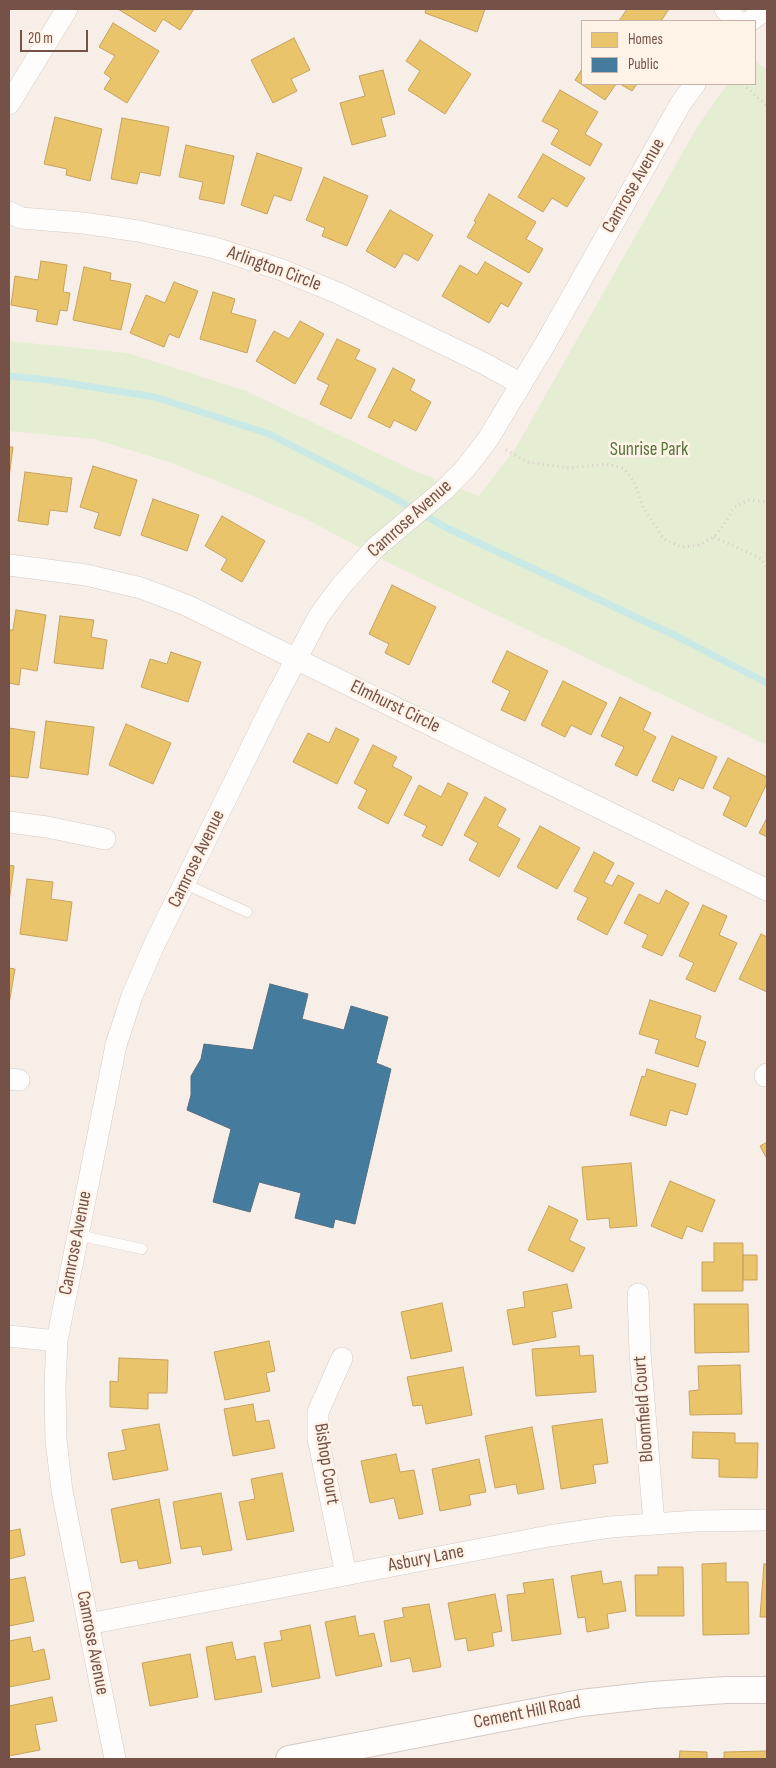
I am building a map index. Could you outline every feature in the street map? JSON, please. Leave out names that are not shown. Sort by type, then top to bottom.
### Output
[{"type":"street","points":[[9,104],[67,9]]},
{"type":"street","points":[[725,9],[736,20]]},
{"type":"street","points":[[751,20],[767,9]]},
{"type":"street","name":"Camrose Avenue","points":[[115,1759],[62,1491],[56,1440],[55,1386],[57,1341],[116,1045],[132,996],[154,945],[318,616],[341,586],[375,548],[444,490],[465,469],[488,439],[681,103],[693,85]]},
{"type":"street","name":"Arlington Circle","points":[[9,212],[21,218],[138,231],[215,248],[282,270],[340,294],[484,363],[521,384]]},
{"type":"street","name":"Elmhurst Circle","points":[[9,565],[86,575],[141,588],[186,605],[767,890]]},
{"type":"street","points":[[9,822],[46,827],[105,839]]},
{"type":"street","name":"Bloomfield Court","points":[[638,1294],[640,1352],[654,1524]]},
{"type":"street","points":[[9,1336],[57,1341]]},
{"type":"street","name":"Bishop Court","points":[[342,1358],[318,1412],[318,1438],[346,1575]]},
{"type":"street","name":"Asbury Lane","points":[[88,1624],[549,1536],[654,1524],[696,1521],[767,1520]]},
{"type":"street","name":"Cement Hill Road","points":[[289,1759],[581,1702],[653,1694],[767,1690]]},
{"type":"lane","points":[[185,884],[247,912]]},
{"type":"lane","points":[[78,1235],[142,1250]]},
{"type":"path","points":[[744,85],[767,106]]},
{"type":"path","points":[[488,439],[527,462],[569,468],[607,464],[623,468],[634,481],[643,507],[664,539],[681,547],[698,545],[714,537],[724,525],[734,507],[749,500],[767,502]]},
{"type":"path","points":[[714,537],[762,559],[767,570]]},
{"type":"green space","name":"Sunrise Park","points":[[756,62],[767,69],[767,745],[393,565],[306,519],[239,490],[169,462],[94,439],[9,431],[9,341],[128,353],[246,391],[417,472],[479,496],[515,449],[696,129],[726,85],[756,85]]},
{"type":"building: Homes","points":[[118,9],[194,9],[180,30],[163,19],[155,32]]},
{"type":"building: Homes","points":[[426,9],[485,9],[477,32],[425,13]]},
{"type":"building: Homes","points":[[627,9],[669,9],[662,20],[620,20]]},
{"type":"building: Homes","points":[[113,23],[159,51],[127,103],[104,89],[111,78],[104,73],[115,56],[99,47]]},
{"type":"building: Homes","points":[[294,38],[310,70],[291,79],[297,91],[273,103],[251,60]]},
{"type":"building: Homes","points":[[420,40],[471,74],[445,114],[408,90],[420,71],[406,61]]},
{"type":"building: Homes","points":[[383,70],[395,114],[381,118],[386,136],[352,145],[340,103],[365,96],[359,76]]},
{"type":"building: Homes","points":[[581,71],[581,84],[575,80]]},
{"type":"building: Homes","points":[[582,85],[615,85],[605,100]]},
{"type":"building: Homes","points":[[622,85],[636,85],[632,91]]},
{"type":"building: Homes","points":[[560,90],[598,112],[585,134],[602,144],[590,166],[551,144],[559,130],[542,121]]},
{"type":"building: Homes","points":[[55,117],[102,129],[90,181],[66,175],[67,169],[44,164]]},
{"type":"building: Homes","points":[[122,118],[169,127],[160,176],[140,172],[137,184],[111,179]]},
{"type":"building: Homes","points":[[186,145],[234,156],[224,204],[199,199],[203,182],[179,177]]},
{"type":"building: Homes","points":[[257,153],[302,168],[291,201],[274,195],[267,214],[241,205]]},
{"type":"building: Homes","points":[[543,154],[585,178],[567,207],[552,198],[543,212],[518,197]]},
{"type":"building: Homes","points":[[324,177],[368,196],[347,246],[322,236],[325,228],[306,220]]},
{"type":"building: Homes","points":[[489,194],[536,222],[526,239],[543,249],[529,273],[467,237]]},
{"type":"building: Homes","points":[[390,210],[433,235],[418,261],[404,253],[395,268],[366,251]]},
{"type":"building: Homes","points":[[41,261],[67,265],[63,292],[70,293],[67,311],[60,310],[57,325],[36,321],[38,310],[11,305],[15,276],[38,280]]},
{"type":"building: Homes","points":[[485,262],[522,283],[508,307],[501,303],[489,323],[442,296],[460,265],[477,275]]},
{"type":"building: Homes","points":[[84,267],[111,273],[110,280],[131,284],[121,330],[73,320]]},
{"type":"building: Homes","points":[[174,282],[198,291],[179,338],[169,334],[164,347],[130,333],[146,295],[165,303]]},
{"type":"building: Homes","points":[[213,292],[235,299],[231,313],[256,320],[247,353],[200,339]]},
{"type":"building: Homes","points":[[300,321],[324,334],[295,384],[256,361],[274,331],[289,339]]},
{"type":"building: Homes","points":[[337,339],[360,350],[355,359],[376,369],[351,419],[320,404],[329,385],[317,379]]},
{"type":"building: Homes","points":[[393,368],[415,380],[410,390],[431,402],[416,431],[394,420],[390,428],[368,417]]},
{"type":"building: Homes","points":[[9,447],[13,447],[9,478]]},
{"type":"building: Homes","points":[[93,466],[137,480],[120,536],[94,528],[99,513],[80,507]]},
{"type":"building: Homes","points":[[25,472],[72,478],[67,512],[50,510],[48,525],[18,521]]},
{"type":"building: Homes","points":[[153,499],[199,515],[187,551],[141,535]]},
{"type":"building: Homes","points":[[222,516],[265,541],[242,582],[221,570],[227,559],[205,546]]},
{"type":"building: Homes","points":[[392,585],[436,607],[409,665],[385,653],[389,644],[369,634]]},
{"type":"building: Homes","points":[[16,610],[46,615],[37,671],[21,668],[19,685],[9,683],[9,630],[13,630]]},
{"type":"building: Homes","points":[[60,616],[94,620],[91,637],[107,640],[103,669],[54,663]]},
{"type":"building: Homes","points":[[507,651],[548,671],[525,721],[501,710],[510,691],[492,682]]},
{"type":"building: Homes","points":[[171,652],[201,662],[188,702],[141,687],[150,659],[167,664]]},
{"type":"building: Homes","points":[[563,681],[607,703],[591,735],[571,725],[565,737],[541,725]]},
{"type":"building: Homes","points":[[620,697],[651,713],[643,730],[656,737],[637,776],[615,765],[624,747],[601,736]]},
{"type":"building: Homes","points":[[46,721],[94,727],[88,775],[40,768]]},
{"type":"building: Homes","points":[[126,724],[171,743],[153,784],[109,765]]},
{"type":"building: Homes","points":[[9,728],[35,732],[28,778],[9,776]]},
{"type":"building: Homes","points":[[336,728],[359,739],[337,784],[293,762],[308,733],[329,743]]},
{"type":"building: Homes","points":[[672,736],[717,757],[703,789],[679,778],[673,791],[652,781]]},
{"type":"building: Homes","points":[[373,745],[397,757],[392,766],[412,777],[388,824],[358,808],[367,790],[354,783]]},
{"type":"building: Homes","points":[[728,758],[767,777],[767,783],[746,827],[723,815],[731,797],[713,788]]},
{"type":"building: Homes","points":[[448,783],[468,793],[442,846],[422,836],[427,826],[404,815],[419,785],[441,797]]},
{"type":"building: Homes","points":[[485,797],[506,809],[497,826],[520,839],[499,877],[469,860],[478,843],[464,835]]},
{"type":"building: Homes","points":[[767,818],[767,837],[759,833]]},
{"type":"building: Homes","points":[[540,826],[580,848],[557,889],[517,867]]},
{"type":"building: Homes","points":[[594,852],[614,863],[604,882],[612,886],[618,875],[634,883],[607,935],[577,919],[588,898],[574,891]]},
{"type":"building: Homes","points":[[9,865],[14,866],[9,902]]},
{"type":"building: Homes","points":[[27,879],[53,882],[51,899],[72,902],[67,941],[20,934]]},
{"type":"building: Homes","points":[[666,890],[689,903],[662,956],[642,947],[648,935],[624,923],[639,894],[659,904]]},
{"type":"building: Homes","points":[[703,905],[727,916],[719,935],[737,943],[715,992],[686,979],[694,963],[679,956]]},
{"type":"building: Homes","points":[[761,934],[767,937],[767,992],[739,979]]},
{"type":"building: Homes","points":[[9,968],[15,969],[9,1004]]},
{"type":"building: Homes","points":[[650,1000],[701,1016],[695,1038],[706,1042],[698,1067],[655,1053],[659,1040],[639,1034]]},
{"type":"building: Homes","points":[[647,1069],[696,1084],[687,1115],[670,1110],[666,1126],[630,1115],[642,1076],[645,1077]]},
{"type":"building: Homes","points":[[767,1142],[767,1159],[760,1146]]},
{"type":"building: Homes","points":[[631,1163],[637,1226],[610,1228],[609,1218],[587,1220],[582,1167]]},
{"type":"building: Homes","points":[[670,1181],[715,1200],[702,1232],[687,1226],[682,1239],[651,1226]]},
{"type":"building: Homes","points":[[549,1206],[578,1220],[569,1240],[585,1248],[573,1272],[528,1250]]},
{"type":"building: Homes","points":[[714,1243],[743,1243],[743,1291],[702,1291],[702,1262],[714,1262]]},
{"type":"building: Homes","points":[[743,1255],[757,1255],[757,1280],[743,1280]]},
{"type":"building: Homes","points":[[567,1284],[572,1308],[552,1312],[556,1337],[513,1345],[507,1310],[525,1307],[523,1292]]},
{"type":"building: Homes","points":[[442,1303],[452,1351],[411,1359],[401,1312]]},
{"type":"building: Homes","points":[[694,1304],[748,1304],[749,1352],[695,1353]]},
{"type":"building: Homes","points":[[269,1341],[275,1371],[266,1373],[270,1391],[225,1400],[214,1352]]},
{"type":"building: Homes","points":[[579,1346],[580,1356],[593,1355],[596,1392],[536,1396],[532,1349]]},
{"type":"building: Homes","points":[[119,1358],[168,1360],[167,1393],[148,1393],[148,1409],[110,1407],[110,1381],[118,1382]]},
{"type":"building: Homes","points":[[740,1365],[742,1414],[690,1415],[689,1391],[699,1390],[698,1366]]},
{"type":"building: Homes","points":[[463,1367],[472,1415],[426,1424],[422,1405],[413,1406],[407,1377]]},
{"type":"building: Homes","points":[[253,1404],[256,1422],[269,1420],[275,1448],[233,1456],[224,1409]]},
{"type":"building: Homes","points":[[602,1419],[608,1463],[593,1465],[596,1483],[561,1489],[552,1426]]},
{"type":"building: Homes","points":[[159,1424],[168,1470],[113,1480],[108,1453],[126,1450],[122,1430]]},
{"type":"building: Homes","points":[[532,1427],[544,1489],[518,1494],[516,1484],[495,1488],[485,1436]]},
{"type":"building: Homes","points":[[693,1432],[735,1433],[735,1443],[758,1443],[757,1478],[719,1477],[719,1459],[692,1458]]},
{"type":"building: Homes","points":[[396,1454],[400,1472],[414,1470],[423,1514],[399,1519],[394,1498],[370,1503],[361,1461]]},
{"type":"building: Homes","points":[[479,1459],[486,1492],[469,1495],[471,1505],[440,1511],[432,1469]]},
{"type":"building: Homes","points":[[282,1473],[294,1531],[247,1540],[239,1502],[255,1499],[251,1479]]},
{"type":"building: Homes","points":[[221,1493],[232,1550],[203,1555],[201,1546],[181,1549],[173,1502]]},
{"type":"building: Homes","points":[[159,1499],[171,1563],[139,1569],[137,1560],[121,1563],[111,1509]]},
{"type":"building: Homes","points":[[20,1529],[25,1555],[9,1559],[9,1531]]},
{"type":"building: Homes","points":[[726,1563],[726,1582],[748,1582],[749,1634],[703,1635],[702,1564]]},
{"type":"building: Homes","points":[[764,1564],[767,1564],[767,1617],[760,1617]]},
{"type":"building: Homes","points":[[658,1567],[683,1567],[684,1616],[636,1616],[635,1575],[658,1575]]},
{"type":"building: Homes","points":[[601,1571],[603,1584],[621,1581],[626,1611],[607,1614],[609,1628],[587,1632],[585,1617],[578,1618],[571,1576]]},
{"type":"building: Homes","points":[[25,1577],[34,1621],[9,1626],[9,1580]]},
{"type":"building: Homes","points":[[553,1579],[561,1634],[512,1641],[507,1595],[525,1593],[523,1583]]},
{"type":"building: Homes","points":[[495,1594],[502,1631],[492,1633],[494,1646],[468,1651],[466,1638],[455,1640],[448,1603]]},
{"type":"building: Homes","points":[[429,1604],[441,1667],[413,1672],[410,1658],[391,1662],[384,1621],[404,1617],[402,1608]]},
{"type":"building: Homes","points":[[355,1616],[359,1636],[374,1633],[382,1666],[336,1676],[325,1622]]},
{"type":"building: Homes","points":[[310,1625],[320,1678],[272,1687],[264,1643],[282,1640],[280,1631]]},
{"type":"building: Homes","points":[[30,1637],[33,1652],[44,1649],[50,1679],[9,1687],[9,1641]]},
{"type":"building: Homes","points":[[232,1642],[236,1660],[255,1656],[262,1692],[215,1700],[206,1647]]},
{"type":"building: Homes","points":[[190,1654],[198,1697],[150,1706],[142,1663]]},
{"type":"building: Homes","points":[[52,1697],[57,1721],[35,1725],[40,1750],[9,1756],[9,1706]]},
{"type":"building: Homes","points":[[680,1751],[707,1752],[707,1759],[679,1759]]},
{"type":"building: Homes","points":[[767,1751],[767,1759],[724,1759],[724,1752]]},
{"type":"building: Public","points":[[270,984],[308,994],[302,1019],[344,1030],[351,1006],[388,1017],[376,1063],[391,1069],[355,1224],[335,1219],[333,1228],[295,1218],[301,1193],[259,1182],[250,1212],[213,1202],[231,1129],[187,1110],[191,1095],[191,1076],[201,1059],[204,1044],[253,1050]]},
{"type":"waterway","points":[[9,376],[48,380],[155,397],[269,434],[389,495],[447,528],[676,636],[767,683]]}]
